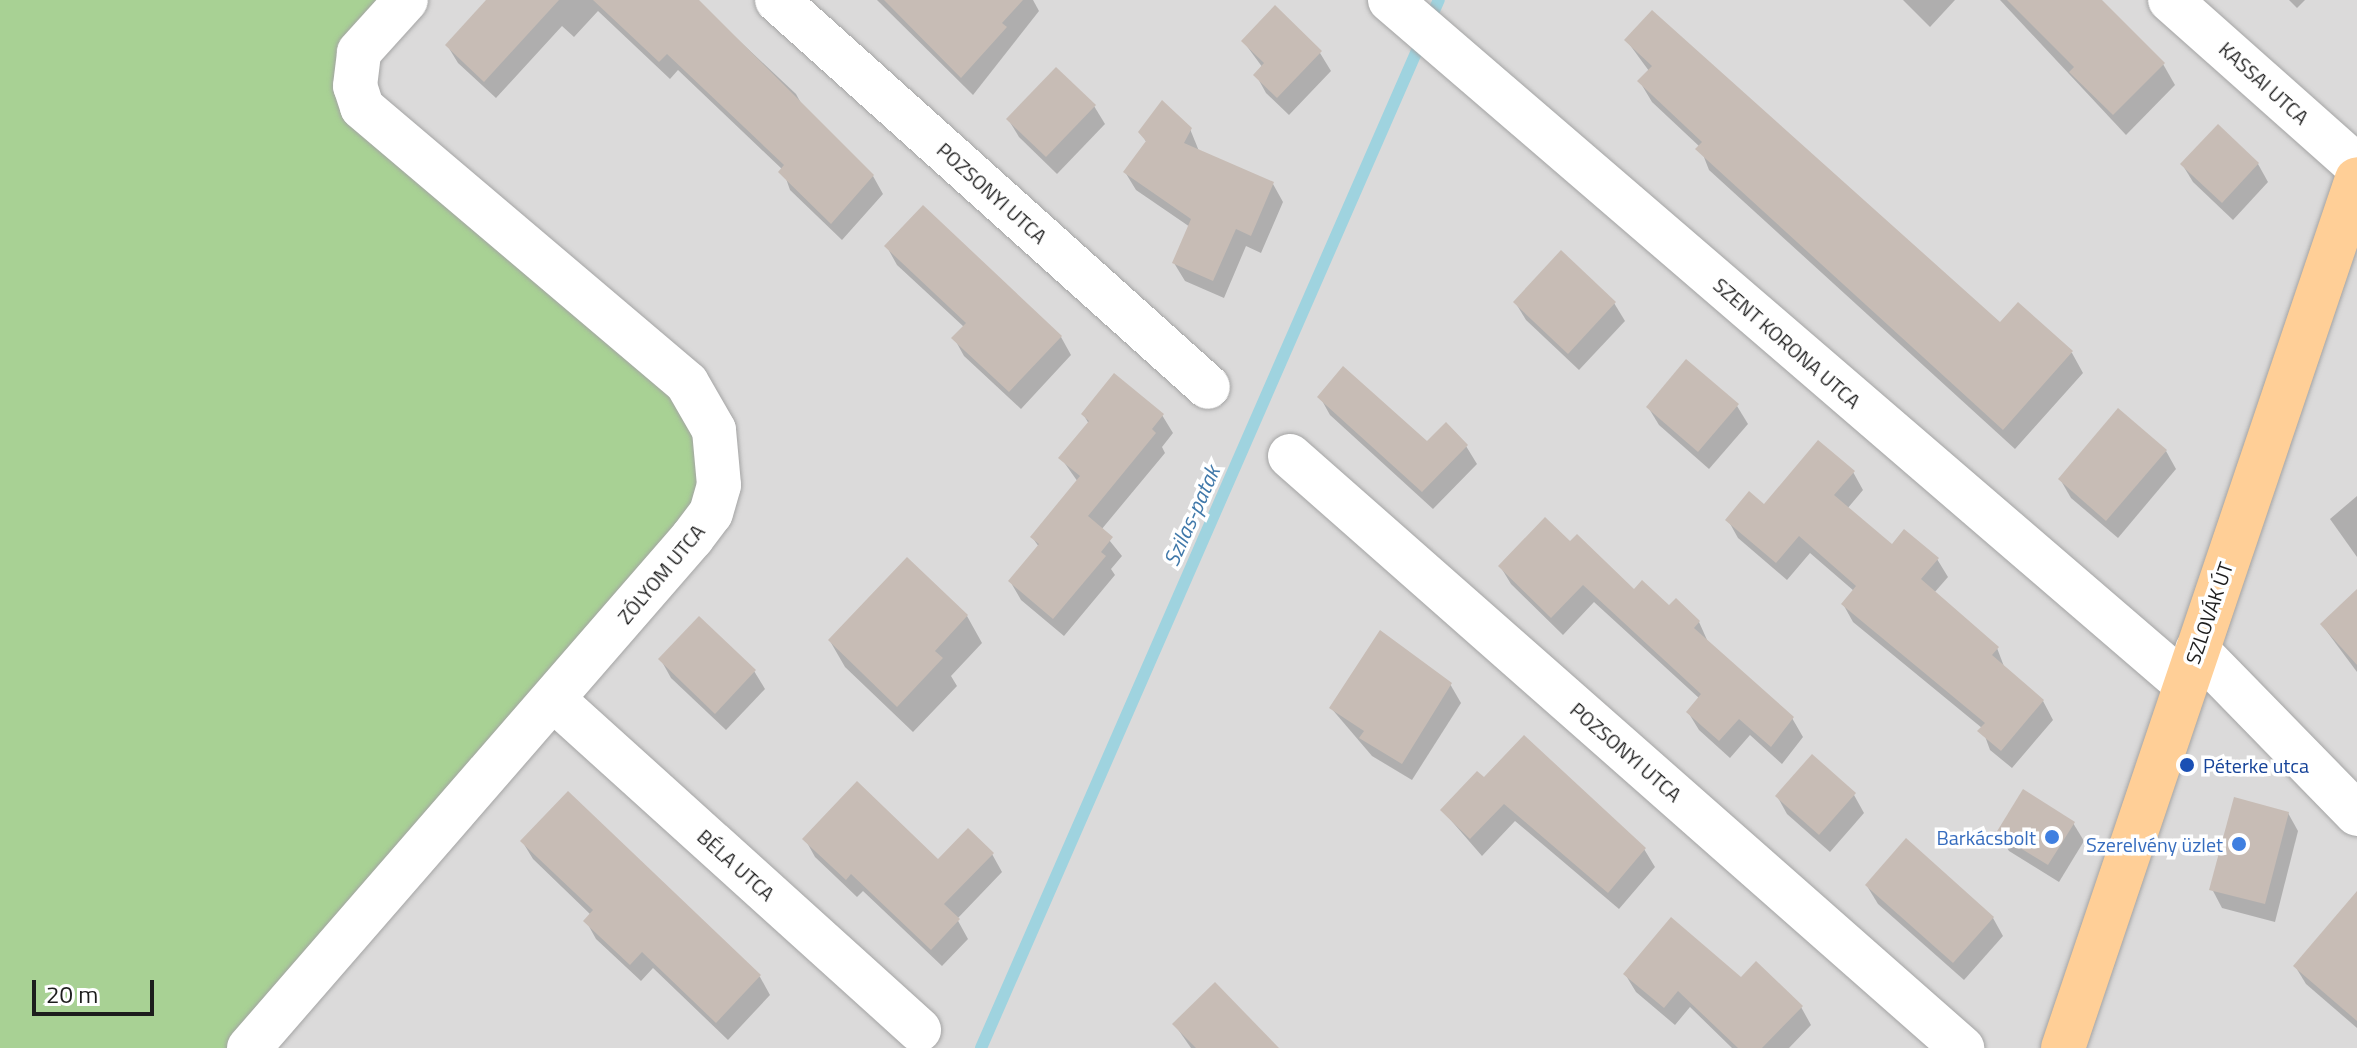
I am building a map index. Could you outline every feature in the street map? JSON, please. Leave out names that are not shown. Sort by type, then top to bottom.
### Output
[{"type":"main road","name":"SZLOVÁK ÚT","points":[[2063,1048],[2357,179]]},
{"type":"street","name":"ZÓLYOM UTCA","points":[[249,1048],[554,700],[711,513],[719,485],[714,430],[687,383],[362,107],[355,86],[359,52],[406,0]]},
{"type":"street","name":"POZSONYI UTCA","points":[[777,0],[1208,387]]},
{"type":"street","name":"KASSAI UTCA","points":[[2170,0],[2357,166]]},
{"type":"street","name":"SZENT KORONA UTCA","points":[[1392,2],[2191,667]]},
{"type":"street","name":"POZSONYI UTCA","points":[[1290,456],[1962,1048]]},
{"type":"street","points":[[2191,667],[2357,814]]},
{"type":"street","name":"BÉLA UTCA","points":[[554,700],[919,1030]]},
{"type":"shaded area","points":[[406,0],[2357,0],[2357,1048],[249,1048],[355,86]]},
{"type":"green space","points":[[0,0],[406,0],[355,86],[664,361],[719,485],[249,1048],[0,1048]]},
{"type":"building","points":[[486,0],[559,0],[484,82],[445,45]]},
{"type":"building","points":[[593,0],[699,0],[874,175],[831,224],[778,172],[784,165],[667,54],[659,62]]},
{"type":"building","points":[[884,0],[1023,0],[1002,23],[1007,27],[961,78]]},
{"type":"building","points":[[2007,0],[2102,0],[2165,63],[2113,115],[2069,72],[2074,67]]},
{"type":"building","points":[[1275,5],[1322,51],[1277,98],[1253,75],[1264,63],[1241,41]]},
{"type":"building","points":[[1652,10],[2000,322],[2018,302],[2073,351],[2003,430],[1695,149],[1702,142],[1637,81],[1652,66],[1624,40]]},
{"type":"building","points":[[1056,67],[1096,105],[1046,157],[1006,119]]},
{"type":"building","points":[[1162,100],[1192,128],[1184,143],[1274,182],[1251,236],[1236,229],[1213,281],[1172,263],[1191,219],[1123,172],[1146,141],[1138,132]]},
{"type":"building","points":[[2218,124],[2259,163],[2222,203],[2180,164]]},
{"type":"building","points":[[923,205],[1062,336],[1009,392],[951,338],[966,323],[884,246]]},
{"type":"building","points":[[1561,250],[1616,302],[1568,354],[1513,302]]},
{"type":"building","points":[[1686,359],[1739,404],[1698,452],[1646,407]]},
{"type":"building","points":[[1343,366],[1427,441],[1446,422],[1468,445],[1422,492],[1317,397]]},
{"type":"building","points":[[1114,373],[1164,414],[1152,429],[1156,433],[1088,516],[1113,537],[1101,552],[1106,556],[1053,619],[1008,581],[1039,544],[1030,537],[1080,476],[1058,458],[1089,421],[1081,414]]},
{"type":"building","points":[[2118,408],[2167,450],[2106,521],[2058,479]]},
{"type":"building","points":[[1818,440],[1855,471],[1834,495],[1892,544],[1904,529],[1939,558],[1921,579],[1999,647],[1992,655],[2044,700],[2001,751],[1977,731],[1985,723],[1841,604],[1856,586],[1799,536],[1776,563],[1725,520],[1749,491],[1764,504]]},
{"type":"building","points":[[1545,517],[1570,541],[1577,534],[1634,589],[1642,580],[1669,605],[1676,598],[1700,621],[1694,628],[1794,717],[1771,747],[1739,719],[1719,741],[1686,712],[1701,694],[1583,585],[1551,618],[1498,566]]},
{"type":"building","points":[[907,557],[968,615],[935,651],[943,658],[897,707],[828,640]]},
{"type":"building","points":[[2357,589],[2357,665],[2320,624]]},
{"type":"building","points":[[699,616],[756,670],[715,714],[658,659]]},
{"type":"building","points":[[1380,630],[1452,683],[1402,764],[1359,738],[1364,731],[1329,708]]},
{"type":"building","points":[[1524,735],[1646,848],[1608,893],[1504,804],[1470,839],[1440,810],[1477,771],[1484,777]]},
{"type":"building","points":[[1812,754],[1856,793],[1819,835],[1775,796]]},
{"type":"building","points":[[857,781],[938,859],[968,828],[994,853],[944,904],[960,919],[931,950],[851,874],[846,880],[802,839]]},
{"type":"building","points":[[2023,789],[2075,822],[2048,865],[1996,833]]},
{"type":"building","points":[[568,791],[761,975],[716,1023],[642,952],[630,965],[583,921],[593,910],[520,841]]},
{"type":"building","points":[[2234,797],[2289,812],[2265,904],[2209,890]]},
{"type":"building","points":[[1906,838],[1994,917],[1953,963],[1865,885]]},
{"type":"building","points":[[2357,891],[2357,1021],[2293,966]]},
{"type":"building","points":[[1671,917],[1741,977],[1756,961],[1803,1006],[1762,1048],[1738,1048],[1678,991],[1664,1008],[1623,974]]},
{"type":"building","points":[[1215,982],[1279,1048],[1196,1048],[1172,1024]]},
{"type":"waterway","name":"Szilas-patak","points":[[1429,22],[1439,0]]},
{"type":"waterway","name":"Szilas-patak","points":[[981,1048],[1422,39]]},
{"type":"place","name":"Péterke utca","points":[[2187,765]]},
{"type":"place","name":"Barkácsbolt","points":[[2052,837]]},
{"type":"place","name":"Szerelvény üzlet","points":[[2239,844]]}]
